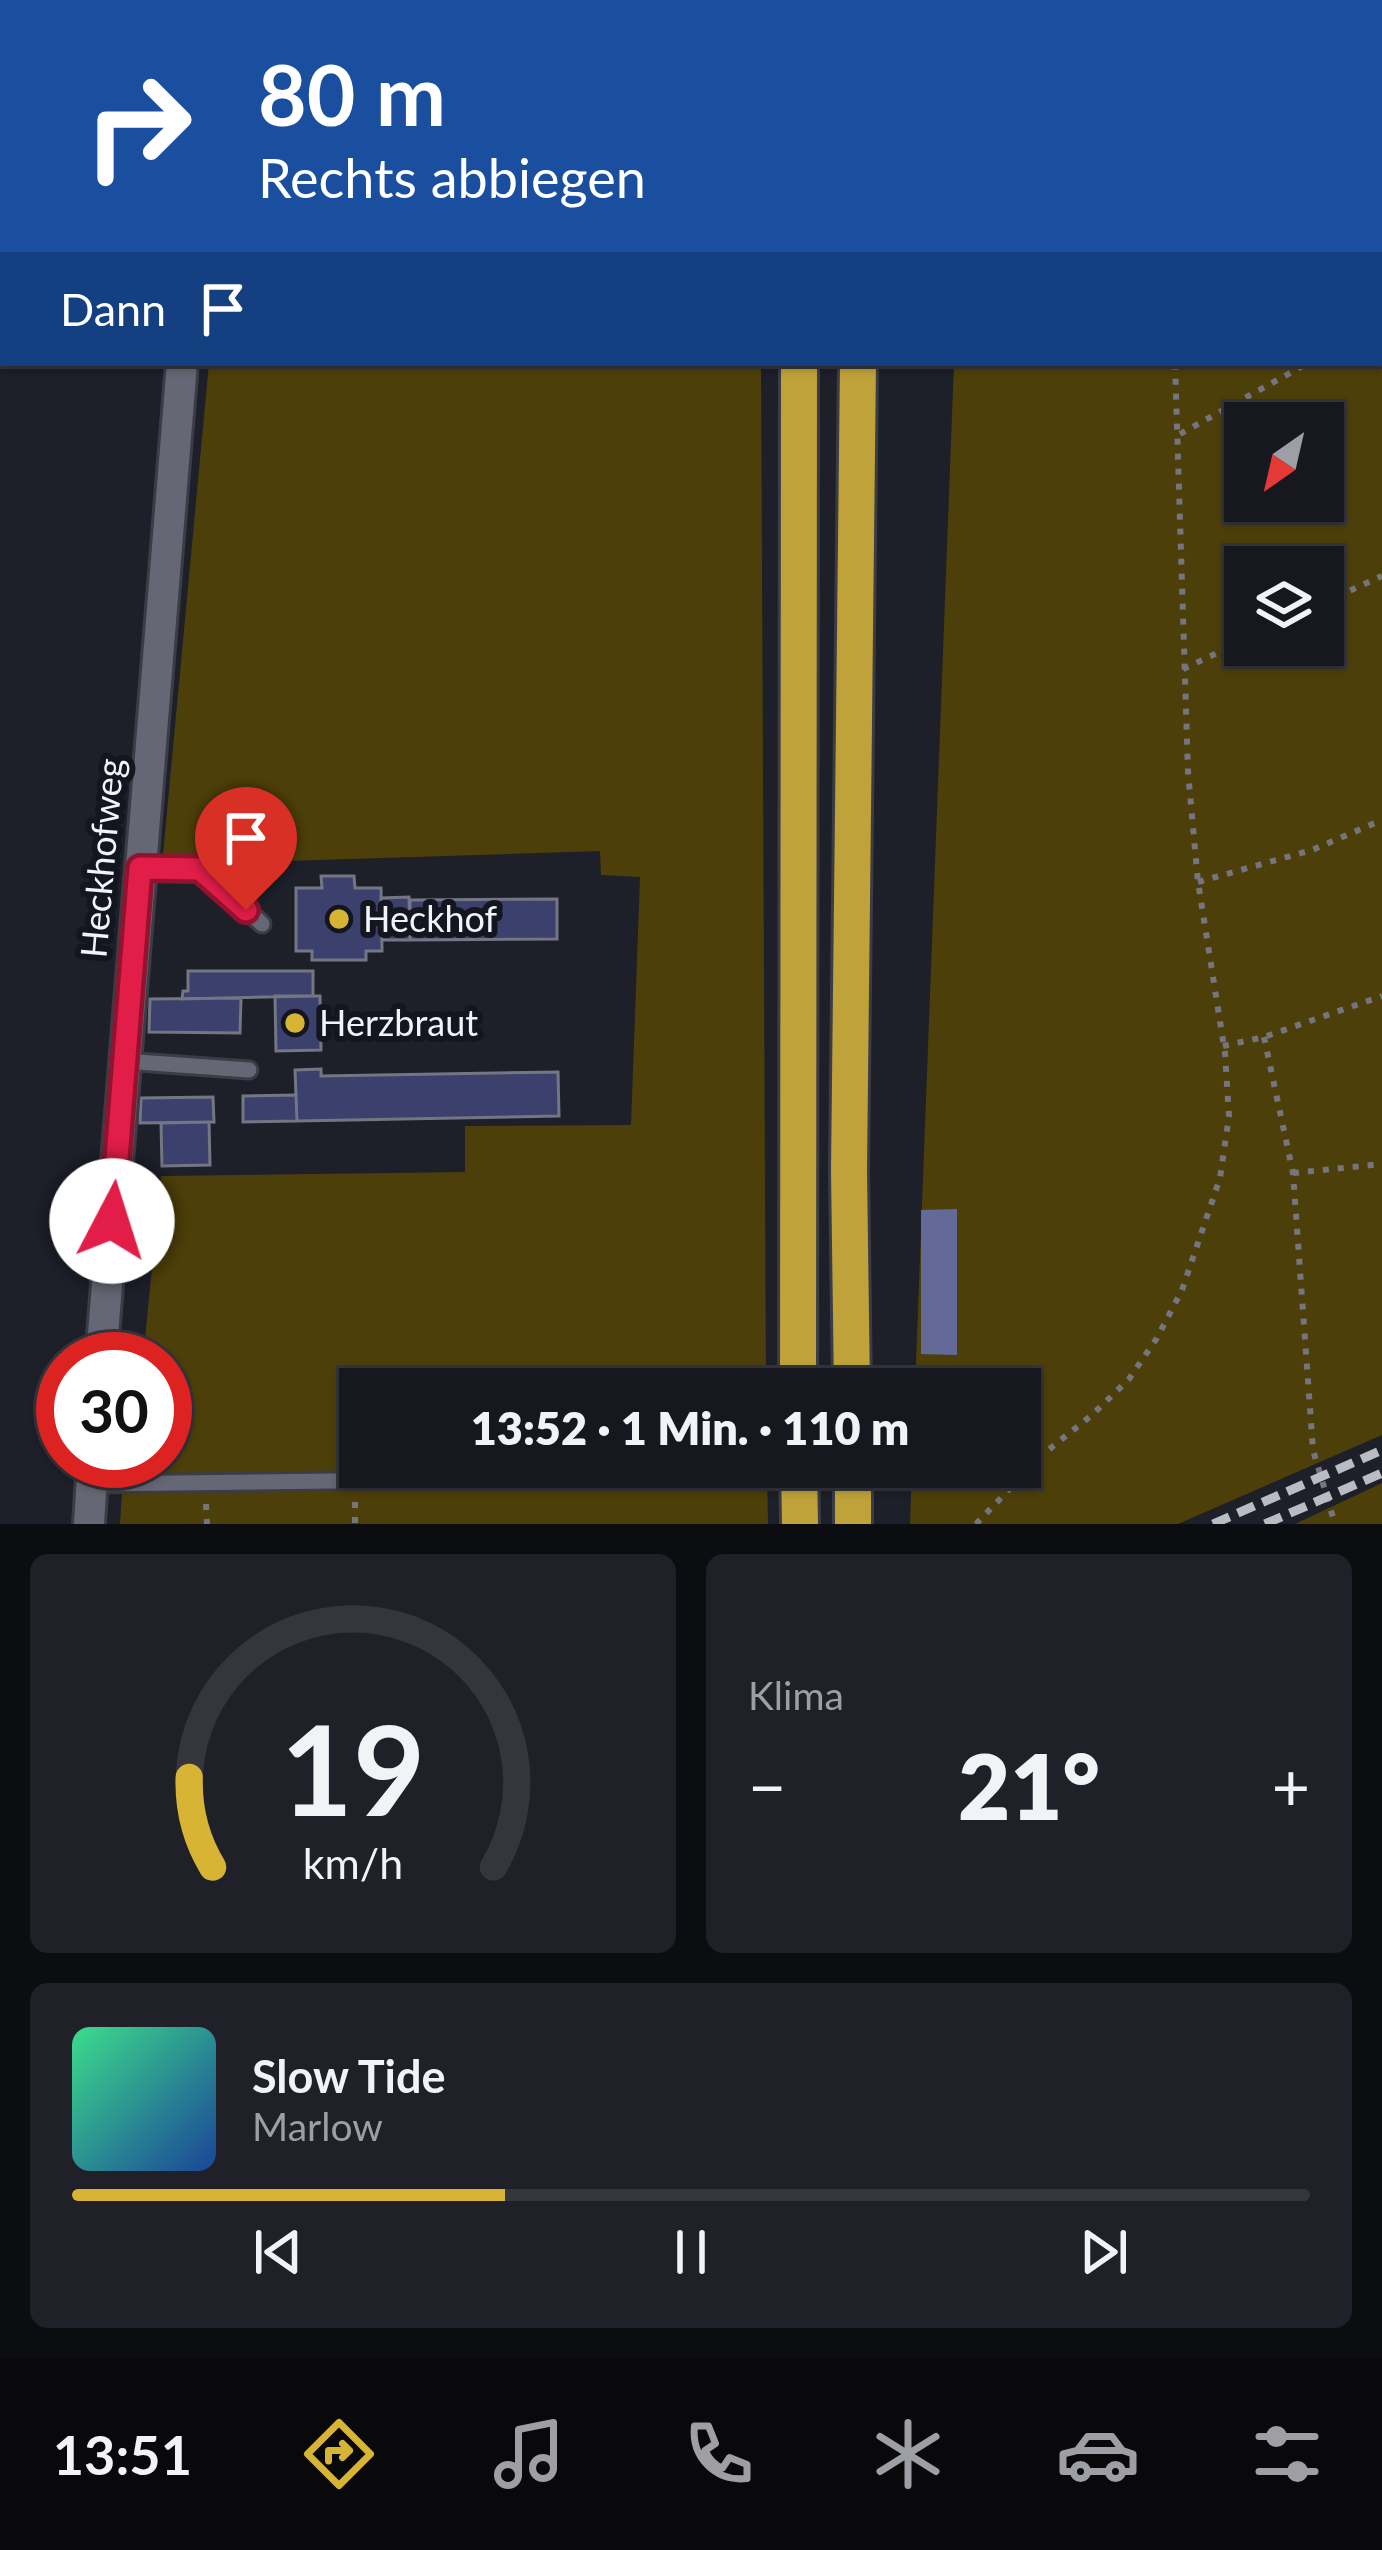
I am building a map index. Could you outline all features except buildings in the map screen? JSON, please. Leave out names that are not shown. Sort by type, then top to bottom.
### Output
[{"type":"highway","points":[[798,1368],[799,366]]},
{"type":"highway","points":[[852,1368],[858,366]]},
{"type":"highway","points":[[799,1488],[800,1524]]},
{"type":"highway","points":[[853,1488],[853,1524]]},
{"type":"street","name":"Heckhofweg","points":[[103,1332],[182,366]]},
{"type":"street","points":[[89,1524],[92,1488]]},
{"type":"lane","points":[[140,868],[206,872],[262,924]]},
{"type":"lane","points":[[124,1061],[249,1070]]},
{"type":"lane","points":[[192,1474],[339,1476]]},
{"type":"path","points":[[976,1524],[1042,1455],[1129,1379],[1174,1306],[1220,1178],[1229,1116],[1198,882],[1183,669],[1175,366]]},
{"type":"path","points":[[1178,435],[1303,366]]},
{"type":"path","points":[[1344,593],[1382,575]]},
{"type":"path","points":[[1183,669],[1224,650]]},
{"type":"path","points":[[1198,882],[1312,850],[1382,820]]},
{"type":"path","points":[[1223,1046],[1264,1037],[1382,996]]},
{"type":"path","points":[[1264,1037],[1293,1172],[1313,1450],[1334,1524]]},
{"type":"path","points":[[1293,1172],[1382,1164]]},
{"type":"shaded area","points":[[209,366],[761,366],[766,1368],[339,1368],[339,1488],[767,1488],[768,1524],[120,1524],[122,1488],[192,1488],[192,1332],[146,1332],[161,1176],[465,1172],[465,1126],[631,1125],[640,877],[601,875],[600,851],[162,865]]},
{"type":"shaded area","points":[[954,366],[1382,366],[1382,1435],[1178,1524],[910,1524],[911,1488],[1041,1488],[1041,1368],[916,1368]]},
{"type":"shaded area","points":[[1382,1483],[1382,1524],[1295,1524]]},
{"type":"water","points":[[957,1209],[957,1355],[921,1354],[921,1210]]},
{"type":"railway","points":[[1213,1524],[1382,1450]]},
{"type":"railway","points":[[1265,1524],[1382,1473]]},
{"type":"place","name":"Heckhof","points":[[339,919]]},
{"type":"place","name":"Herzbraut","points":[[295,1023]]},
{"type":"route","points":[[112,1221],[140,868],[200,869],[246,910]]}]
